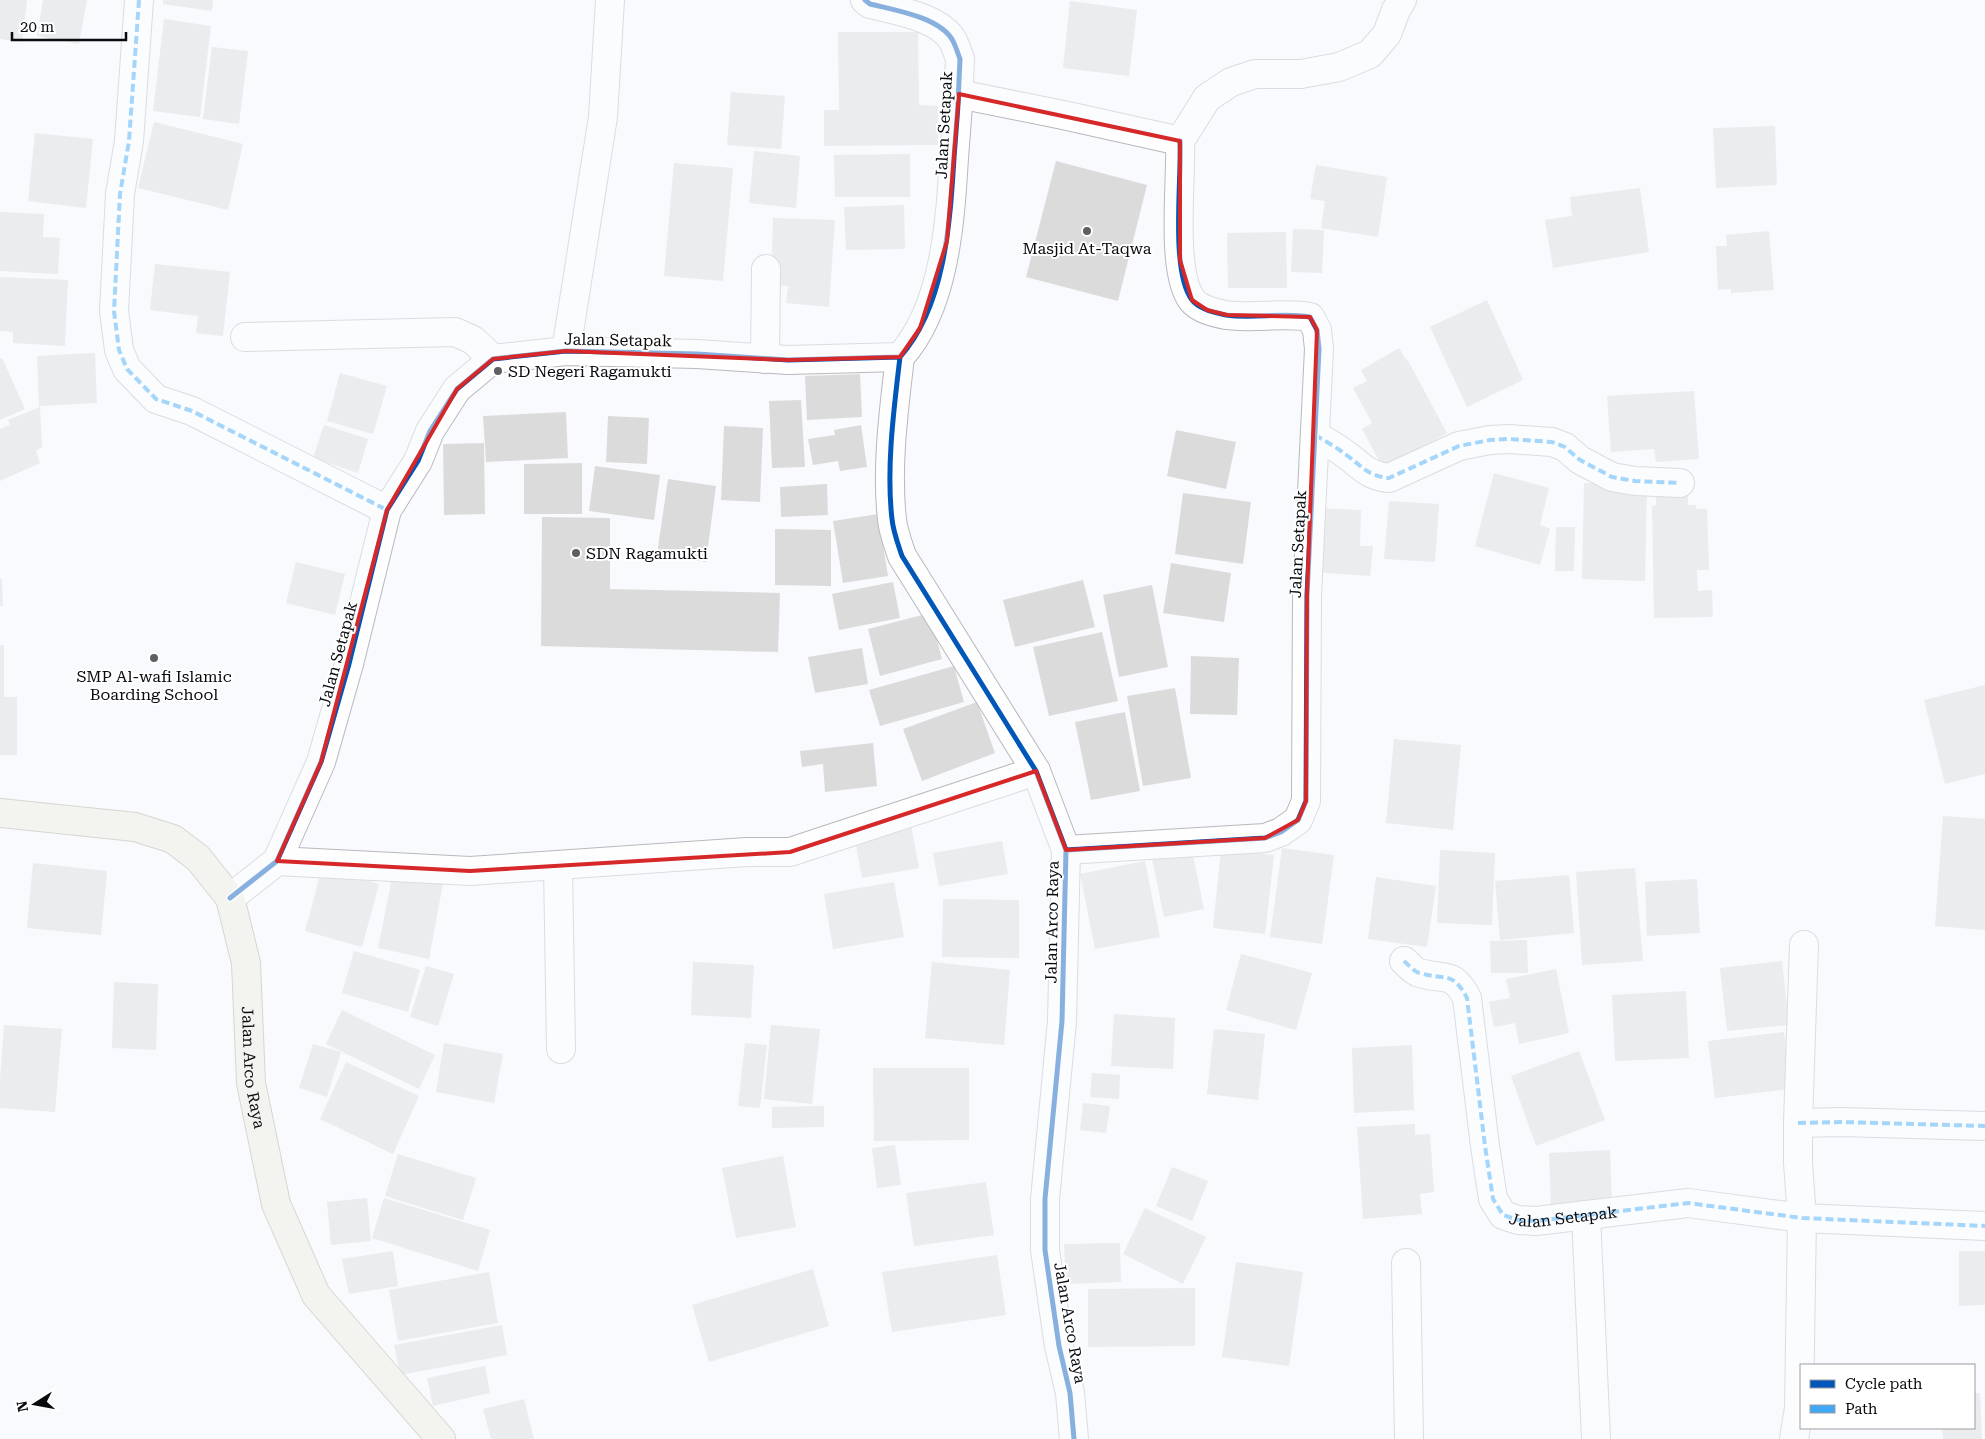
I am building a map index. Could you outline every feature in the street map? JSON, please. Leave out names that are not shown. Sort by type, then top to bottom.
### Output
[{"type":"main road","name":"Jalan Arco Raya","points":[[0,813],[135,827],[173,839],[198,858],[230,898],[246,963],[251,1083],[276,1204],[316,1295],[441,1439]]},
{"type":"street","points":[[139,0],[129,141],[120,194],[114,311],[119,350],[127,369],[156,399],[192,411],[387,510]]},
{"type":"street","points":[[566,351],[603,117],[610,0]]},
{"type":"street","name":"Jalan Setapak","points":[[230,898],[277,861],[321,762],[349,664],[387,510],[418,461],[433,425],[457,389],[493,358],[566,351],[697,354],[765,359],[900,357],[912,344],[939,278],[947,241],[960,59],[952,40],[938,26],[913,13],[870,4],[866,0]]},
{"type":"street","points":[[959,94],[1180,141],[1208,98],[1231,82],[1255,74],[1301,74],[1339,67],[1370,54],[1387,34],[1402,0]]},
{"type":"street","name":"Jalan Setapak","points":[[1066,850],[1265,838],[1281,832],[1298,820],[1306,801],[1307,595],[1319,349],[1317,330],[1310,317],[1298,314],[1227,316],[1207,310],[1192,300],[1186,287],[1180,260],[1179,205],[1182,164],[1180,141]]},
{"type":"street","points":[[765,359],[766,269]]},
{"type":"street","points":[[245,337],[455,332],[473,340],[493,358]]},
{"type":"street","name":"Jalan Arco Raya","points":[[900,357],[894,408],[890,487],[892,521],[902,556],[1036,771],[1066,850],[1062,1021],[1045,1199],[1045,1250],[1056,1329],[1070,1393],[1074,1439]]},
{"type":"street","points":[[1315,435],[1346,454],[1360,467],[1376,477],[1389,478],[1459,446],[1490,440],[1509,439],[1552,442],[1565,447],[1580,460],[1612,477],[1635,481],[1680,483]]},
{"type":"street","points":[[277,861],[470,871],[747,852],[790,852],[1036,771]]},
{"type":"street","points":[[558,866],[561,1050]]},
{"type":"street","points":[[1794,1439],[1799,1408],[1802,1218],[1798,1163],[1798,1123],[1804,945]]},
{"type":"street","name":"Jalan Setapak","points":[[1404,961],[1418,973],[1453,979],[1460,985],[1467,998],[1493,1199],[1503,1215],[1518,1220],[1536,1221],[1688,1202],[1802,1218],[1985,1226]]},
{"type":"street","points":[[1798,1123],[1841,1122],[1985,1126]]},
{"type":"street","points":[[1586,1215],[1596,1439]]},
{"type":"street","points":[[1406,1263],[1409,1439]]},
{"type":"highlighted area","points":[[959,94],[1180,141],[1180,260],[1192,300],[1207,310],[1227,315],[1310,317],[1317,330],[1307,595],[1306,801],[1298,820],[1265,838],[1066,850],[1036,771],[790,852],[470,871],[277,861],[321,762],[387,510],[457,389],[493,359],[566,351],[788,360],[900,357],[920,328],[947,241]]},
{"type":"building","points":[[0,0],[27,0],[22,42],[0,39]]},
{"type":"building","points":[[43,0],[87,0],[79,44],[37,36]]},
{"type":"building","points":[[163,0],[213,0],[212,11],[163,4]]},
{"type":"building","points":[[1070,1],[1137,10],[1129,76],[1063,68]]},
{"type":"building","points":[[164,19],[211,26],[200,117],[153,111]]},
{"type":"building","points":[[838,32],[918,32],[919,105],[938,106],[938,145],[824,146],[824,110],[839,110]]},
{"type":"building","points":[[212,47],[248,51],[239,124],[203,119]]},
{"type":"building","points":[[731,92],[785,96],[781,149],[727,145]]},
{"type":"building","points":[[154,122],[243,144],[228,210],[138,188]]},
{"type":"building","points":[[1775,126],[1777,185],[1716,188],[1713,128]]},
{"type":"building","points":[[35,133],[93,139],[86,208],[28,201]]},
{"type":"building","points":[[754,151],[800,156],[796,208],[749,203]]},
{"type":"building","points":[[910,154],[910,197],[835,197],[834,155]]},
{"type":"building","name":"Masjid At-Taqwa","points":[[1056,161],[1147,185],[1118,301],[1026,277]]},
{"type":"building","points":[[674,163],[733,168],[723,281],[664,276]]},
{"type":"building","points":[[1316,165],[1387,177],[1378,237],[1321,228],[1325,201],[1310,199]]},
{"type":"building","points":[[1640,188],[1649,252],[1553,268],[1545,220],[1572,216],[1570,197]]},
{"type":"building","points":[[904,205],[905,249],[846,250],[844,207]]},
{"type":"building","points":[[0,212],[44,214],[43,237],[60,238],[58,274],[0,271]]},
{"type":"building","points":[[773,218],[835,220],[829,307],[786,303],[788,286],[771,285]]},
{"type":"building","points":[[1293,229],[1324,230],[1322,273],[1291,272]]},
{"type":"building","points":[[1769,231],[1774,290],[1731,293],[1731,289],[1718,290],[1716,246],[1727,246],[1726,235]]},
{"type":"building","points":[[1286,232],[1287,288],[1228,288],[1227,233]]},
{"type":"building","points":[[155,264],[230,272],[223,336],[196,333],[198,316],[150,310]]},
{"type":"building","points":[[0,277],[68,280],[65,346],[13,343],[13,332],[0,331]]},
{"type":"building","points":[[1487,300],[1523,380],[1467,407],[1430,327]]},
{"type":"building","points":[[1399,348],[1407,359],[1447,433],[1384,470],[1362,429],[1372,423],[1353,388],[1367,381],[1361,370]]},
{"type":"building","points":[[95,353],[97,403],[39,406],[37,356]]},
{"type":"building","points":[[2,358],[25,409],[0,420],[0,359]]},
{"type":"building","points":[[340,373],[387,386],[373,434],[327,421]]},
{"type":"building","points":[[860,374],[862,417],[807,420],[805,376]]},
{"type":"building","points":[[1694,391],[1699,459],[1656,462],[1654,449],[1611,452],[1607,396]]},
{"type":"building","points":[[801,400],[805,467],[772,468],[769,401]]},
{"type":"building","points":[[40,407],[42,447],[36,451],[40,463],[0,481],[0,429],[10,425],[8,420]]},
{"type":"building","points":[[566,412],[568,458],[486,462],[483,416]]},
{"type":"building","points":[[608,416],[649,418],[647,464],[606,462]]},
{"type":"building","points":[[324,425],[368,439],[358,473],[313,458]]},
{"type":"building","points":[[861,425],[867,467],[840,471],[838,461],[813,465],[808,439],[835,435],[834,430]]},
{"type":"building","points":[[724,426],[763,428],[760,502],[721,500]]},
{"type":"building","points":[[1176,430],[1236,442],[1226,489],[1167,476]]},
{"type":"building","points":[[484,443],[485,514],[444,515],[443,444]]},
{"type":"building","points":[[582,463],[582,514],[524,514],[524,464]]},
{"type":"building","points":[[595,466],[660,475],[654,520],[589,511]]},
{"type":"building","points":[[1494,473],[1549,488],[1540,525],[1550,529],[1540,565],[1475,546]]},
{"type":"building","points":[[668,479],[716,486],[706,562],[657,554]]},
{"type":"building","points":[[1584,483],[1647,485],[1645,581],[1582,579]]},
{"type":"building","points":[[827,484],[828,515],[781,517],[780,487]]},
{"type":"building","points":[[1656,487],[1688,488],[1688,505],[1696,505],[1696,509],[1707,509],[1709,570],[1697,570],[1698,591],[1712,590],[1713,617],[1654,618],[1652,506],[1656,505]]},
{"type":"building","points":[[1183,493],[1251,502],[1243,564],[1175,554]]},
{"type":"building","points":[[1389,501],[1439,504],[1435,562],[1384,559]]},
{"type":"building","points":[[1315,508],[1361,510],[1360,546],[1373,546],[1370,576],[1312,572]]},
{"type":"building","points":[[878,514],[888,576],[843,583],[833,521]]},
{"type":"building","name":"SDN Ragamukti","points":[[542,517],[610,518],[610,589],[780,593],[778,652],[541,646]]},
{"type":"building","points":[[1556,527],[1575,527],[1574,571],[1555,571]]},
{"type":"building","points":[[775,529],[831,530],[831,586],[775,585]]},
{"type":"building","points":[[296,562],[345,574],[335,615],[286,603]]},
{"type":"building","points":[[1171,563],[1231,573],[1224,622],[1163,613]]},
{"type":"building","points":[[0,579],[2,579],[3,606],[0,606]]},
{"type":"building","points":[[1083,580],[1095,627],[1015,647],[1003,600]]},
{"type":"building","points":[[893,582],[900,618],[839,630],[832,594]]},
{"type":"building","points":[[1152,585],[1168,667],[1119,677],[1103,595]]},
{"type":"building","points":[[930,613],[942,659],[880,676],[868,629]]},
{"type":"building","points":[[1102,632],[1118,701],[1049,716],[1033,647]]},
{"type":"building","points":[[0,645],[4,645],[4,697],[17,697],[17,755],[0,755]]},
{"type":"building","points":[[862,648],[868,684],[815,693],[808,657]]},
{"type":"building","points":[[1191,656],[1239,658],[1237,715],[1190,714]]},
{"type":"building","points":[[954,666],[964,702],[880,726],[869,690]]},
{"type":"building","points":[[1985,685],[1985,774],[1945,784],[1924,700]]},
{"type":"building","points":[[1175,688],[1191,778],[1143,786],[1127,696]]},
{"type":"building","points":[[977,702],[995,753],[922,781],[903,729]]},
{"type":"building","points":[[1125,712],[1140,791],[1091,800],[1075,722]]},
{"type":"building","points":[[1394,739],[1461,745],[1453,830],[1386,823]]},
{"type":"building","points":[[873,743],[877,786],[825,792],[823,764],[802,767],[800,751]]},
{"type":"building","points":[[1943,816],[1985,819],[1985,930],[1935,926]]},
{"type":"building","points":[[911,824],[919,868],[862,878],[854,834]]},
{"type":"building","points":[[1002,841],[1008,874],[939,886],[933,853]]},
{"type":"building","points":[[1191,845],[1204,909],[1164,917],[1151,854]]},
{"type":"building","points":[[1282,848],[1334,855],[1322,944],[1270,937]]},
{"type":"building","points":[[1221,849],[1274,855],[1265,934],[1213,928]]},
{"type":"building","points":[[1440,850],[1495,853],[1492,925],[1437,923]]},
{"type":"building","points":[[1145,861],[1160,937],[1095,949],[1080,874]]},
{"type":"building","points":[[33,863],[107,871],[101,935],[27,928]]},
{"type":"building","points":[[322,868],[379,884],[362,947],[305,931]]},
{"type":"building","points":[[394,868],[444,878],[429,959],[378,948]]},
{"type":"building","points":[[1635,868],[1643,961],[1582,965],[1576,872]]},
{"type":"building","points":[[1569,875],[1574,933],[1500,940],[1495,881]]},
{"type":"building","points":[[1376,877],[1436,886],[1427,947],[1368,939]]},
{"type":"building","points":[[1697,879],[1700,933],[1647,936],[1645,882]]},
{"type":"building","points":[[894,882],[904,937],[833,949],[824,894]]},
{"type":"building","points":[[943,899],[1019,900],[1019,958],[942,957]]},
{"type":"building","points":[[1527,940],[1528,973],[1491,973],[1490,941]]},
{"type":"building","points":[[354,951],[420,970],[408,1012],[342,993]]},
{"type":"building","points":[[1241,954],[1312,973],[1296,1030],[1226,1010]]},
{"type":"building","points":[[1782,961],[1789,1025],[1727,1031],[1720,968]]},
{"type":"building","points":[[693,962],[754,965],[751,1018],[691,1015]]},
{"type":"building","points":[[932,962],[1010,970],[1004,1045],[925,1038]]},
{"type":"building","points":[[426,966],[454,974],[438,1026],[410,1017]]},
{"type":"building","points":[[1556,969],[1569,1033],[1519,1044],[1515,1023],[1494,1027],[1489,1002],[1510,998],[1506,979]]},
{"type":"building","points":[[114,982],[158,984],[156,1050],[112,1048]]},
{"type":"building","points":[[1686,991],[1689,1058],[1615,1061],[1612,995]]},
{"type":"building","points":[[342,1010],[435,1055],[419,1089],[326,1044]]},
{"type":"building","points":[[1114,1014],[1175,1018],[1173,1069],[1111,1066]]},
{"type":"building","points":[[4,1025],[62,1029],[55,1112],[0,1108]]},
{"type":"building","points":[[771,1025],[820,1029],[812,1104],[764,1099]]},
{"type":"building","points":[[1214,1029],[1265,1034],[1258,1100],[1207,1094]]},
{"type":"building","points":[[1784,1032],[1791,1089],[1715,1098],[1708,1041]]},
{"type":"building","points":[[444,1043],[503,1054],[494,1103],[436,1092]]},
{"type":"building","points":[[745,1043],[767,1045],[760,1108],[738,1106]]},
{"type":"building","points":[[313,1044],[341,1052],[327,1097],[299,1088]]},
{"type":"building","points":[[1412,1045],[1414,1110],[1354,1113],[1352,1048]]},
{"type":"building","points":[[1579,1051],[1605,1120],[1536,1146],[1511,1076]]},
{"type":"building","points":[[346,1062],[419,1096],[393,1154],[320,1119]]},
{"type":"building","points":[[873,1068],[969,1068],[969,1140],[874,1141]]},
{"type":"building","points":[[1092,1073],[1120,1075],[1119,1099],[1090,1097]]},
{"type":"building","points":[[1083,1103],[1110,1106],[1106,1133],[1080,1130]]},
{"type":"building","points":[[824,1106],[824,1127],[772,1128],[772,1107]]},
{"type":"building","points":[[1415,1124],[1415,1135],[1430,1134],[1434,1192],[1420,1194],[1422,1214],[1363,1219],[1357,1127]]},
{"type":"building","points":[[895,1145],[901,1185],[877,1188],[872,1148]]},
{"type":"building","points":[[1610,1150],[1612,1204],[1551,1207],[1549,1153]]},
{"type":"building","points":[[398,1154],[476,1178],[463,1220],[385,1196]]},
{"type":"building","points":[[783,1156],[796,1227],[736,1238],[722,1168]]},
{"type":"building","points":[[1172,1167],[1208,1181],[1192,1221],[1156,1206]]},
{"type":"building","points":[[986,1182],[994,1235],[914,1246],[906,1193]]},
{"type":"building","points":[[367,1198],[371,1241],[331,1245],[327,1202]]},
{"type":"building","points":[[384,1198],[490,1230],[478,1271],[372,1238]]},
{"type":"building","points":[[1145,1208],[1206,1237],[1183,1284],[1123,1254]]},
{"type":"building","points":[[1120,1243],[1121,1282],[1066,1284],[1064,1244]]},
{"type":"building","points":[[393,1251],[398,1286],[349,1294],[342,1259]]},
{"type":"building","points":[[1959,1251],[1985,1251],[1985,1305],[1959,1306]]},
{"type":"building","points":[[997,1255],[1006,1315],[892,1332],[882,1272]]},
{"type":"building","points":[[1236,1262],[1303,1272],[1289,1366],[1222,1357]]},
{"type":"building","points":[[813,1269],[829,1326],[709,1362],[692,1305]]},
{"type":"building","points":[[489,1272],[498,1323],[398,1341],[389,1290]]},
{"type":"building","points":[[1195,1288],[1195,1346],[1088,1347],[1088,1289]]},
{"type":"building","points":[[502,1325],[507,1355],[400,1375],[394,1345]]},
{"type":"building","points":[[485,1366],[490,1393],[433,1406],[427,1378]]},
{"type":"building","points":[[1975,1393],[1980,1393],[1982,1439],[1943,1439],[1942,1429],[1975,1429]]},
{"type":"building","points":[[524,1399],[534,1439],[491,1439],[483,1409]]},
{"type":"marked path","points":[[139,0],[129,141],[120,194],[114,311],[119,350],[127,369],[156,399],[192,411],[387,510]]},
{"type":"marked path","points":[[1315,435],[1365,469],[1381,477],[1389,478],[1459,446],[1490,440],[1509,439],[1552,442],[1565,447],[1580,460],[1612,477],[1635,481],[1680,483]]},
{"type":"marked path","points":[[1404,961],[1418,972],[1452,980],[1457,983],[1467,998],[1493,1199],[1503,1215],[1518,1220],[1536,1221],[1688,1203],[1802,1218],[1985,1226]]},
{"type":"marked path","points":[[1798,1123],[1841,1122],[1985,1126]]},
{"type":"cycle path","points":[[230,898],[277,861],[321,762],[349,664],[387,510],[418,461],[430,431],[457,389],[493,359],[566,351],[697,354],[788,360],[900,357],[915,337],[927,314],[936,289],[947,236],[960,59],[953,41],[938,26],[916,16],[870,4],[865,0]]},
{"type":"cycle path","points":[[1066,850],[1265,838],[1281,832],[1298,820],[1306,801],[1307,595],[1319,349],[1317,330],[1310,317],[1226,315],[1212,312],[1192,300],[1185,286],[1179,247],[1180,141]]},
{"type":"cycle path","points":[[900,357],[892,438],[890,499],[893,524],[902,556],[1036,771],[1066,850],[1062,1021],[1045,1199],[1045,1250],[1059,1346],[1070,1393],[1074,1439]]},
{"type":"place","name":"Masjid At-Taqwa","points":[[1087,231]]},
{"type":"place","name":"SD Negeri Ragamukti","points":[[498,371]]},
{"type":"place","name":"SDN Ragamukti","points":[[576,553]]},
{"type":"place","name":"SMP Al-wafi Islamic Boarding School","points":[[154,658]]}]
